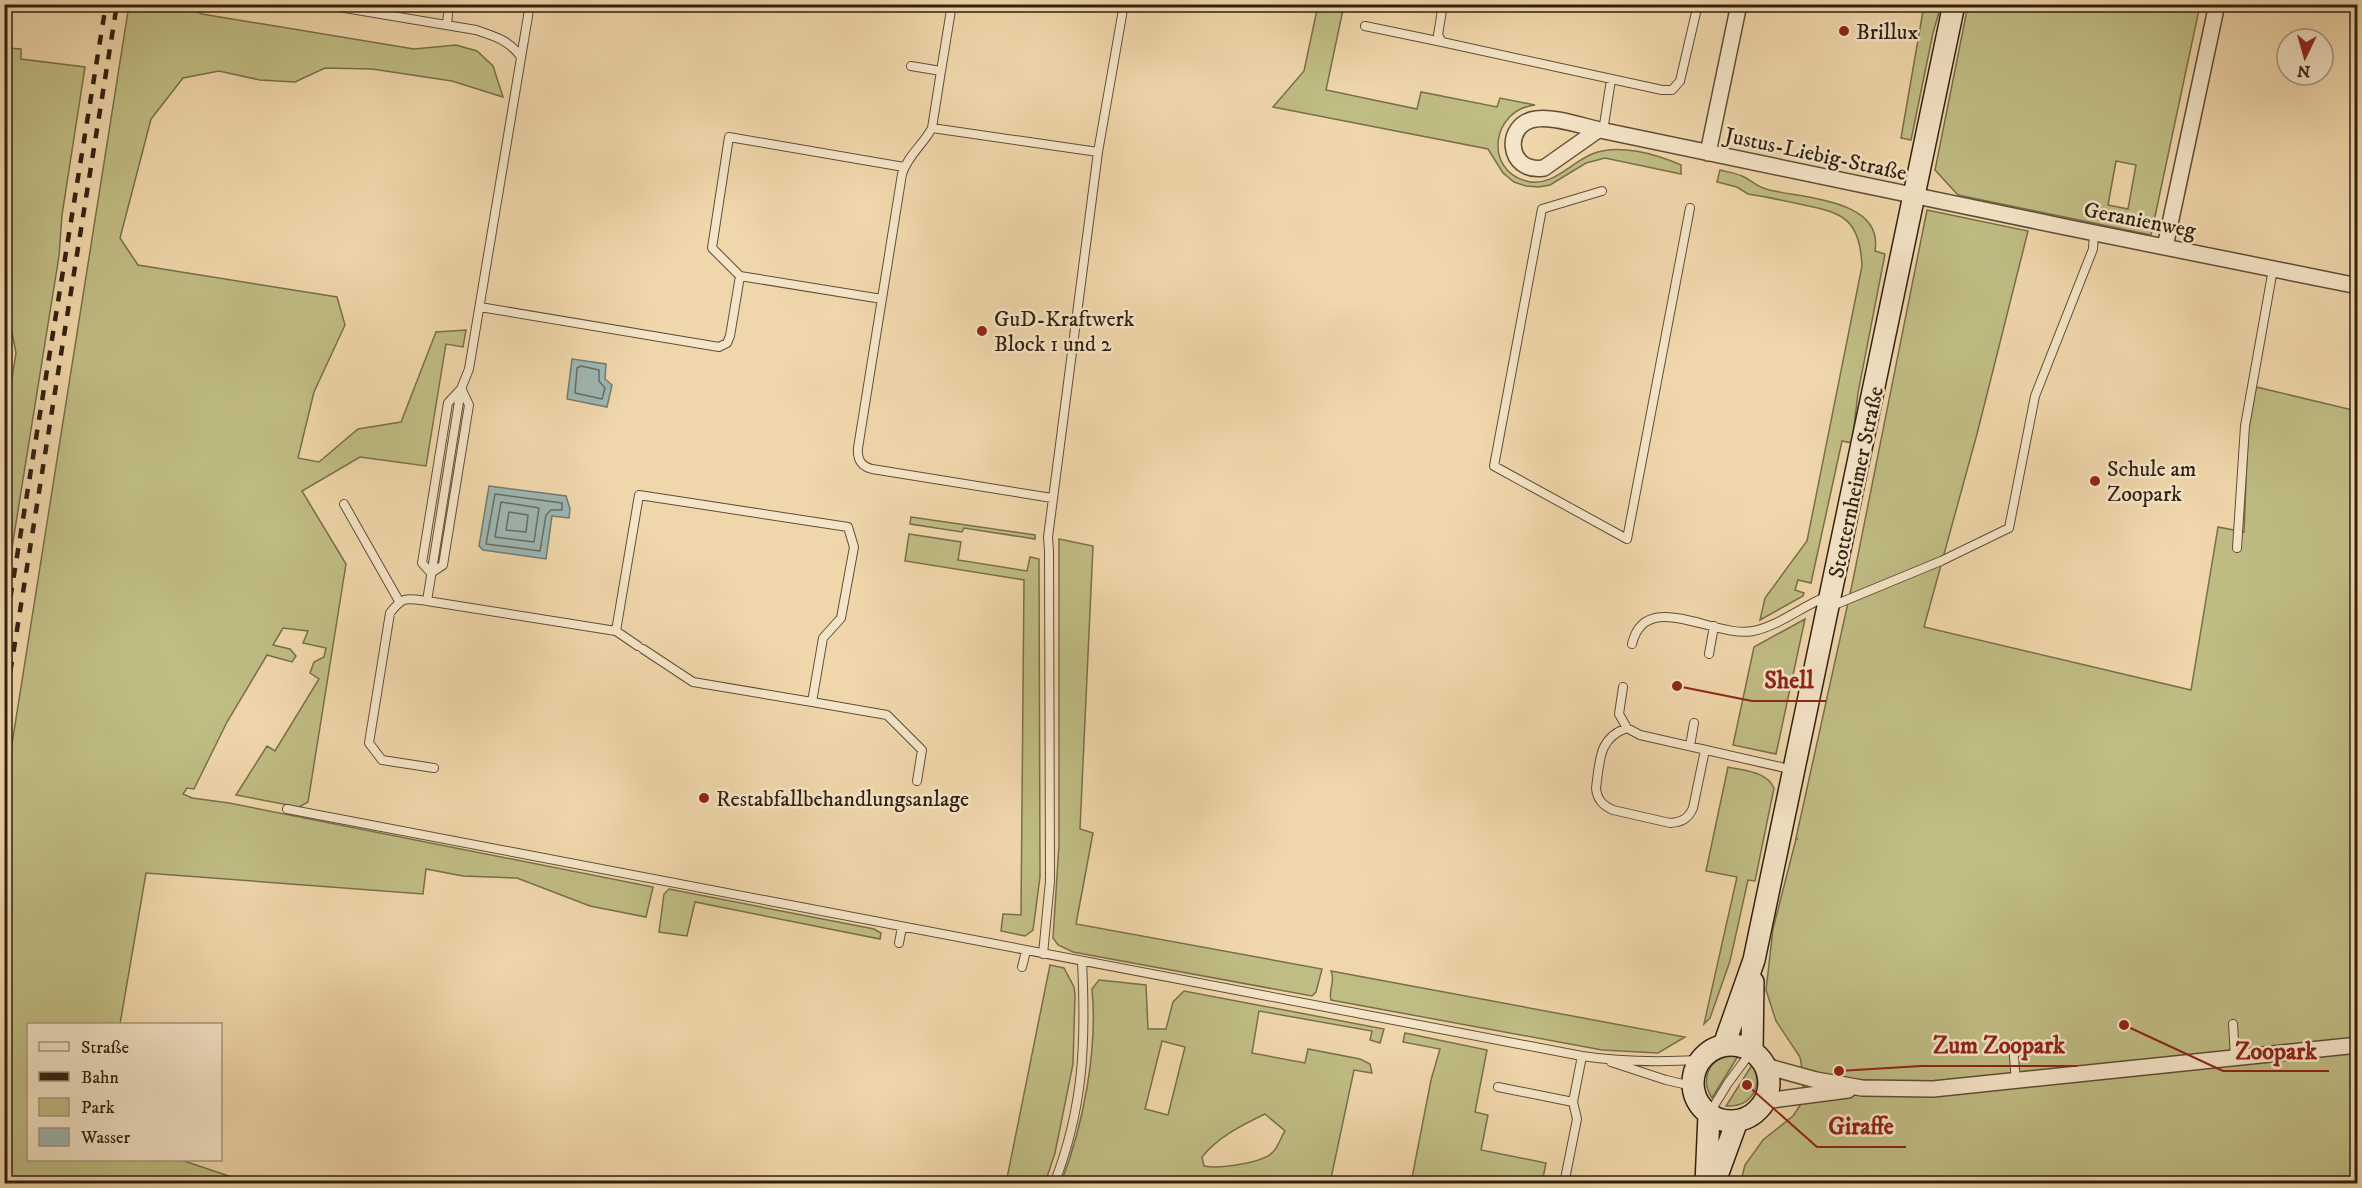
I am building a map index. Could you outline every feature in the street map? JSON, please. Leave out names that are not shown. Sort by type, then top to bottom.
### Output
[{"type":"main road","name":"Stotternheimer Straße","points":[[1754,960],[1796,771],[1954,4]]},
{"type":"main road","points":[[1724,1045],[1754,960]]},
{"type":"main road","points":[[1754,960],[1759,1058],[1769,1078],[1769,1090],[1758,1111],[1737,1121],[1727,1121],[1709,1115],[1701,1107],[1692,1086],[1695,1068],[1706,1053],[1724,1045],[1734,1044],[1759,1058]]},
{"type":"main road","points":[[1706,1184],[1709,1115]]},
{"type":"main road","points":[[1714,1184],[1737,1121]]},
{"type":"street","name":"Justus-Liebig-Straße","points":[[1708,153],[1739,4]]},
{"type":"street","points":[[2165,247],[2217,4]]},
{"type":"street","name":"Justus-Liebig-Straße","points":[[1601,130],[1544,168],[1534,169],[1523,165],[1515,157],[1512,148],[1518,129],[1526,122],[1537,118],[1601,130],[1914,197]]},
{"type":"street","name":"Geranienweg","points":[[1914,197],[2358,286]]},
{"type":"street","points":[[1765,1101],[1862,1088],[1933,1089],[2358,1045]]},
{"type":"street","points":[[1759,1058],[1816,1080],[1862,1088]]},
{"type":"lane","points":[[321,4],[447,24],[499,37],[514,46],[521,57]]},
{"type":"lane","points":[[447,24],[449,4]]},
{"type":"lane","points":[[431,573],[422,563],[448,403],[461,388],[469,369],[530,4]]},
{"type":"lane","points":[[952,4],[932,128],[904,167],[858,459],[861,464],[872,469],[1052,498]]},
{"type":"lane","points":[[1043,954],[1050,881],[1050,563],[1048,537],[1098,152],[1124,4]]},
{"type":"lane","points":[[1442,42],[1438,35],[1443,4]]},
{"type":"lane","points":[[1365,26],[1611,80],[1672,90],[1680,81],[1698,4]]},
{"type":"lane","points":[[911,66],[941,71]]},
{"type":"lane","points":[[1601,130],[1611,80]]},
{"type":"lane","points":[[932,128],[1098,152]]},
{"type":"lane","points":[[882,299],[740,276],[712,248],[729,137],[904,167]]},
{"type":"lane","points":[[1602,191],[1542,209],[1494,466],[1627,539],[1690,208]]},
{"type":"lane","points":[[1632,644],[1634,632],[1648,619],[1671,617],[1744,632],[1760,630],[1830,601],[1941,561],[2009,528],[2035,396],[2093,249],[2094,233]]},
{"type":"lane","points":[[2237,548],[2245,426],[2273,269]]},
{"type":"lane","points":[[480,307],[719,347],[727,343],[730,336],[740,276]]},
{"type":"lane","points":[[427,601],[431,573],[443,565],[469,405],[461,388]]},
{"type":"lane","points":[[616,631],[639,495],[848,526],[854,547],[841,618],[823,638],[812,702]]},
{"type":"lane","points":[[344,504],[399,601]]},
{"type":"lane","points":[[434,768],[382,760],[369,742],[390,613],[399,601],[409,598],[616,631],[693,682],[887,715],[922,750],[917,781]]},
{"type":"lane","points":[[1708,654],[1714,626]]},
{"type":"lane","points":[[1623,687],[1619,714],[1626,728],[1640,735],[1796,771]]},
{"type":"lane","points":[[1690,746],[1694,723]]},
{"type":"lane","points":[[1626,728],[1614,732],[1606,739],[1596,788],[1600,801],[1612,810],[1671,823],[1685,820],[1693,808],[1705,750]]},
{"type":"lane","points":[[287,809],[1582,1056],[1670,1062],[1700,1060]]},
{"type":"lane","points":[[899,943],[902,927]]},
{"type":"lane","points":[[1022,968],[1026,951]]},
{"type":"lane","points":[[1054,1184],[1066,1153],[1081,1076],[1085,1013],[1082,961]]},
{"type":"lane","points":[[2233,1024],[2235,1058]]},
{"type":"lane","points":[[2013,1045],[2016,1081]]},
{"type":"lane","points":[[1564,1184],[1577,1119],[1573,1102],[1582,1056]]},
{"type":"lane","points":[[1709,1115],[1728,1083],[1759,1058]]},
{"type":"lane","points":[[1601,1059],[1692,1086]]},
{"type":"lane","points":[[1498,1087],[1573,1102]]},
{"type":"green space","points":[[129,5],[185,5],[202,14],[414,49],[456,45],[477,51],[493,66],[503,97],[452,81],[372,69],[325,68],[295,82],[260,80],[219,71],[183,78],[151,119],[120,238],[138,265],[337,297],[345,325],[314,392],[298,458],[319,462],[358,429],[401,422],[436,332],[466,330],[463,347],[446,344],[426,466],[360,457],[302,491],[346,564],[308,802],[299,807],[236,795],[267,746],[275,751],[319,679],[310,673],[314,662],[324,657],[326,648],[303,643],[308,631],[283,628],[273,645],[290,649],[296,656],[292,662],[267,655],[227,722],[194,789],[187,788],[183,794],[192,798],[229,803],[653,887],[646,917],[590,906],[517,878],[463,876],[426,869],[423,894],[146,873],[120,1023],[27,1023],[27,1161],[184,1161],[250,1183],[5,1183],[5,788]]},
{"type":"green space","points":[[1318,5],[1344,5],[1326,90],[1417,109],[1421,92],[1497,107],[1500,98],[1535,105],[1520,109],[1509,117],[1498,141],[1499,153],[1504,165],[1513,175],[1526,181],[1544,181],[1553,178],[1592,154],[1613,150],[1637,151],[1671,161],[1681,165],[1681,174],[1605,158],[1586,163],[1550,185],[1526,186],[1514,182],[1503,173],[1488,149],[1273,107],[1304,71]]},
{"type":"green space","points":[[1924,5],[1941,5],[1911,140],[1901,138]]},
{"type":"green space","points":[[1968,5],[2200,5],[2151,235],[1958,195],[1935,170]],"holes":[[[2116,161],[2136,165],[2128,209],[2108,205]]]},
{"type":"green space","points":[[5,48],[21,49],[21,59],[85,67],[62,215],[59,256],[5,591],[5,421],[16,353],[4,290]]},
{"type":"green space","points":[[1720,170],[1742,176],[1763,188],[1818,199],[1854,211],[1867,220],[1874,234],[1875,251],[1885,254],[1858,393],[1852,443],[1842,441],[1811,583],[1798,580],[1795,590],[1804,593],[1803,596],[1760,620],[1765,598],[1807,541],[1862,266],[1861,251],[1854,229],[1840,216],[1818,208],[1748,194],[1737,187],[1717,182]]},
{"type":"green space","points":[[1927,210],[2028,231],[1977,434],[1924,627],[2191,690],[2218,527],[2244,532],[2248,432],[2256,387],[2357,411],[2357,1183],[1740,1184],[1745,1165],[1763,1140],[1793,1116],[1803,1101],[1803,1074],[1800,1057],[1776,1021],[1766,990],[1773,929],[1796,839],[1798,839],[1796,838],[1853,580]]},
{"type":"green space","points":[[911,517],[1035,535],[1035,539],[964,528],[962,532],[910,524]]},
{"type":"green space","points":[[909,534],[961,542],[958,560],[1027,571],[1030,557],[1039,559],[1040,877],[1033,930],[1025,936],[1001,931],[1003,914],[1021,915],[1024,580],[905,561]]},
{"type":"green space","points":[[1059,539],[1093,546],[1080,829],[1093,833],[1076,924],[1322,969],[1316,992],[1312,996],[1073,952],[1058,945],[1053,938],[1059,845]]},
{"type":"green space","points":[[1805,619],[1776,754],[1733,745],[1754,647]]},
{"type":"green space","points":[[1728,767],[1760,775],[1766,778],[1774,788],[1755,881],[1748,880],[1730,961],[1710,1018],[1704,1024],[1737,877],[1706,871]]},
{"type":"green space","points":[[669,889],[874,929],[881,933],[880,939],[695,902],[687,936],[659,932],[664,894]]},
{"type":"green space","points":[[1050,965],[1064,968],[1074,987],[1073,1064],[1055,1153],[1045,1183],[1006,1183]]},
{"type":"green space","points":[[1331,971],[1685,1037],[1658,1053],[1602,1050],[1331,1000],[1333,978]]},
{"type":"green space","points":[[1099,980],[1146,985],[1148,1029],[1166,1029],[1173,1002],[1184,991],[1384,1029],[1380,1043],[1370,1040],[1372,1031],[1259,1011],[1252,1053],[1305,1063],[1308,1049],[1360,1059],[1370,1064],[1372,1073],[1354,1070],[1330,1183],[1061,1183],[1082,1113],[1091,1062],[1092,989]],"holes":[[[1162,1041],[1185,1047],[1168,1115],[1145,1109]],[[1265,1114],[1285,1131],[1273,1152],[1260,1159],[1240,1164],[1220,1167],[1204,1166],[1202,1157],[1215,1143]]]},
{"type":"green space","points":[[1405,1033],[1487,1050],[1475,1112],[1488,1115],[1481,1150],[1546,1163],[1542,1183],[1411,1183],[1431,1080],[1440,1049],[1403,1042]]},
{"type":"green space","points":[[1729,1055],[1738,1056],[1712,1098],[1708,1091],[1708,1072],[1711,1066]]},
{"type":"green space","points":[[1752,1065],[1757,1081],[1753,1094],[1742,1103],[1726,1106]]},
{"type":"water","points":[[572,359],[606,364],[605,379],[612,385],[607,407],[567,399]]},
{"type":"water","points":[[489,486],[566,496],[570,509],[569,518],[552,516],[546,559],[483,550],[479,546]]},
{"type":"railway","points":[[4,637],[106,4]]},
{"type":"railway","points":[[4,711],[117,4]]},
{"type":"place","name":"Brillux","points":[[1844,31]]},
{"type":"place","name":"GuD-Kraftwerk Block 1 und 2","points":[[982,331]]},
{"type":"place","name":"Schule am Zoopark","points":[[2095,481]]},
{"type":"place","name":"Shell","points":[[1677,686]]},
{"type":"place","name":"Restabfallbehandlungsanlage","points":[[704,798]]},
{"type":"place","name":"Zoopark","points":[[2124,1025]]},
{"type":"place","name":"Zum Zoopark","points":[[1839,1071]]},
{"type":"place","name":"Giraffe","points":[[1747,1085]]}]
